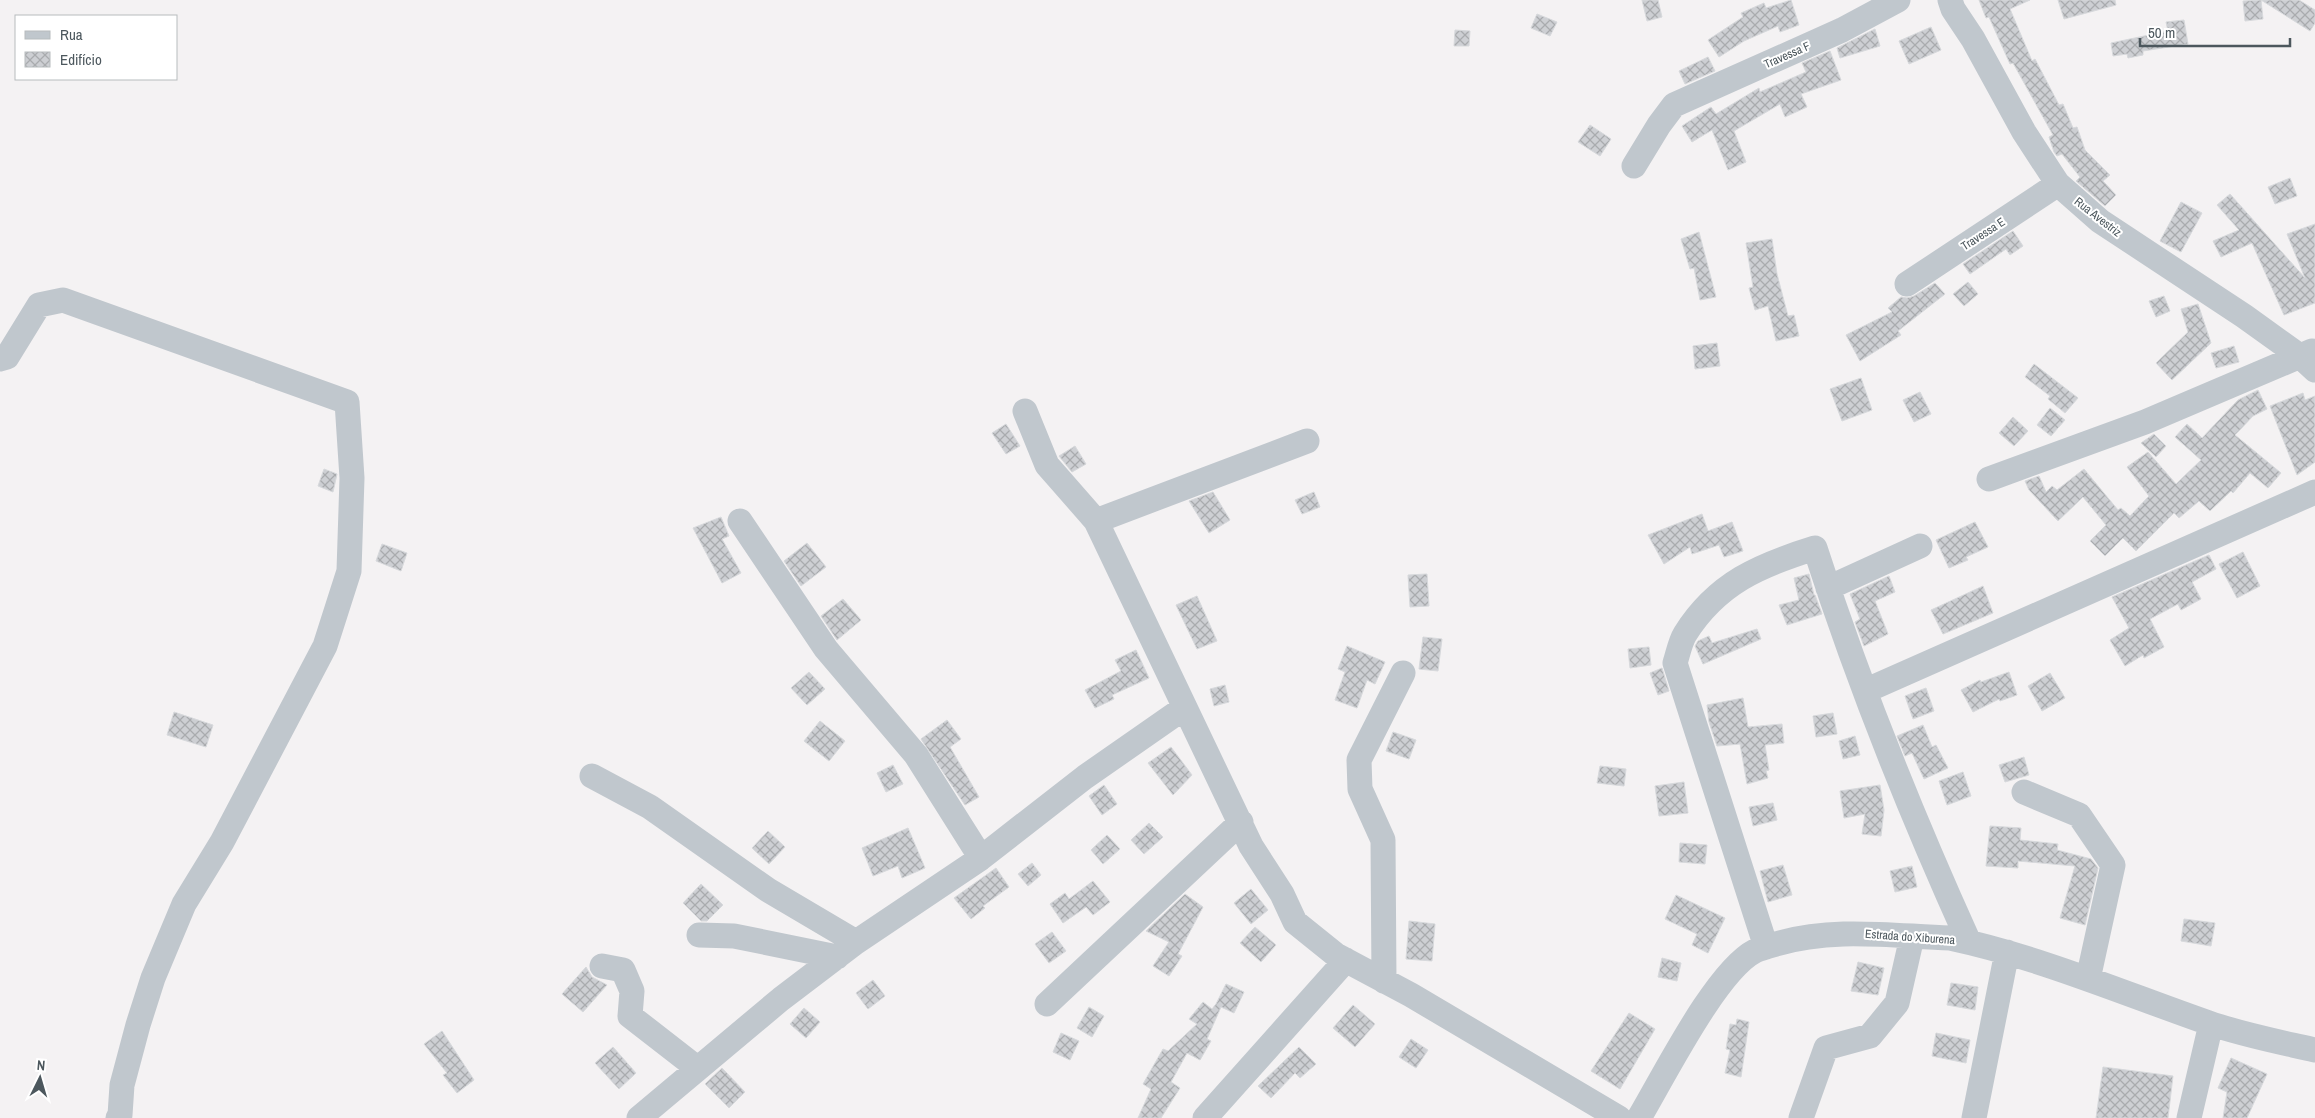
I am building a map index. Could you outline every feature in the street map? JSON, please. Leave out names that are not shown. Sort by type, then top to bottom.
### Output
[{"type":"street","name":"Travessa F","points":[[1634,166],[1659,125],[1674,105],[1842,30],[1898,0]]},
{"type":"street","name":"Rua Avestriz","points":[[1950,0],[2024,132],[2058,184],[2100,221],[2310,359]]},
{"type":"street","name":"Travessa E","points":[[1907,284],[2058,184]]},
{"type":"street","points":[[0,359],[7,357],[39,305],[64,300],[347,402],[352,478],[349,572],[325,646],[222,842],[201,873],[180,914],[153,978],[122,1085],[120,1117]]},
{"type":"street","points":[[1989,479],[2310,359]]},
{"type":"street","points":[[1025,410],[1047,465],[1096,521],[1251,846],[1282,894],[1295,922],[1346,960],[1619,1118]]},
{"type":"street","points":[[1096,521],[1307,441]]},
{"type":"street","points":[[1865,691],[2315,492]]},
{"type":"street","points":[[740,521],[826,649],[916,755],[981,858]]},
{"type":"street","points":[[1828,588],[1920,546]]},
{"type":"street","points":[[1766,947],[1675,663],[1684,635],[1703,611],[1735,580],[1775,560],[1814,548],[1865,691],[1929,853],[1969,942]]},
{"type":"street","points":[[1384,981],[1383,840],[1360,789],[1359,760],[1403,673]]},
{"type":"street","points":[[639,1118],[781,998],[847,949],[981,858],[1085,777],[1184,708]]},
{"type":"street","points":[[592,776],[650,807],[768,890],[847,949]]},
{"type":"street","points":[[2024,792],[2079,815],[2113,865],[2088,979]]},
{"type":"street","points":[[1047,1004],[1241,822]]},
{"type":"street","name":"Estrada do Xiburena","points":[[1639,1118],[1706,1004],[1742,960],[1756,950],[1800,937],[1832,933],[1950,938],[1969,942],[2008,952],[2088,979],[2211,1024],[2315,1050]]},
{"type":"street","points":[[700,935],[734,936],[847,949]]},
{"type":"street","points":[[1800,1118],[1826,1048],[1870,1036],[1897,1003],[1912,936]]},
{"type":"street","points":[[1974,1118],[2008,952]]},
{"type":"street","points":[[1205,1118],[1346,960]]},
{"type":"street","points":[[602,966],[623,970],[632,991],[630,1016],[697,1068]]},
{"type":"street","points":[[2190,1118],[2211,1024]]},
{"type":"building","points":[[1642,0],[1658,0],[1662,17],[1647,21]]},
{"type":"building","points":[[1791,0],[1799,25],[1780,32],[1778,26],[1744,41],[1719,57],[1708,40],[1743,17],[1741,13],[1764,3],[1766,8]]},
{"type":"building","points":[[1979,0],[2030,0],[2010,9],[2032,61],[2035,59],[2059,105],[2063,104],[2073,128],[2077,127],[2085,150],[2110,175],[2103,181],[2116,195],[2105,206],[2076,181],[2080,177],[2062,154],[2057,156],[2054,152],[2049,137],[2053,135],[2013,63],[2010,64],[1989,17],[1986,18]]},
{"type":"building","points":[[2058,0],[2115,0],[2116,5],[2064,19]]},
{"type":"building","points":[[2261,0],[2263,19],[2245,21],[2243,1]]},
{"type":"building","points":[[2261,0],[2299,0],[2315,10],[2315,23],[2310,31]]},
{"type":"building","points":[[1537,14],[1557,22],[1550,36],[1531,28]]},
{"type":"building","points":[[2184,20],[2188,44],[2143,51],[2143,55],[2128,58],[2127,54],[2113,56],[2111,43],[2168,31],[2166,22]]},
{"type":"building","points":[[1931,27],[1941,50],[1909,64],[1899,41]]},
{"type":"building","points":[[1875,29],[1880,46],[1840,58],[1837,48]]},
{"type":"building","points":[[1455,30],[1470,31],[1469,46],[1454,46]]},
{"type":"building","points":[[1830,51],[1841,80],[1801,94],[1807,107],[1785,117],[1780,104],[1734,131],[1746,162],[1728,170],[1712,130],[1692,142],[1682,126],[1711,107],[1716,114],[1759,88],[1760,92],[1806,72],[1802,63]]},
{"type":"building","points":[[1708,57],[1715,71],[1685,84],[1679,71]]},
{"type":"building","points":[[1590,125],[1611,139],[1600,156],[1578,142]]},
{"type":"building","points":[[2290,178],[2297,196],[2275,204],[2268,187]]},
{"type":"building","points":[[2230,194],[2305,278],[2287,234],[2315,224],[2315,303],[2284,315],[2252,243],[2221,257],[2213,241],[2239,230],[2217,205]]},
{"type":"building","points":[[2181,202],[2202,213],[2181,252],[2160,241]]},
{"type":"building","points":[[2013,231],[2023,246],[2010,255],[2006,249],[1970,274],[1963,264]]},
{"type":"building","points":[[1699,232],[1716,297],[1700,300],[1694,268],[1690,269],[1681,239]]},
{"type":"building","points":[[1772,239],[1777,274],[1788,316],[1794,315],[1799,336],[1776,341],[1768,306],[1755,310],[1749,288],[1753,287],[1746,243]]},
{"type":"building","points":[[1968,282],[1978,294],[1964,306],[1953,294]]},
{"type":"building","points":[[1935,283],[1945,294],[1898,331],[1901,335],[1860,361],[1846,335],[1892,312],[1888,308],[1901,297],[1914,296]]},
{"type":"building","points":[[2164,296],[2170,311],[2156,317],[2149,301]]},
{"type":"building","points":[[2198,304],[2211,343],[2172,380],[2156,363],[2188,332],[2181,309]]},
{"type":"building","points":[[1717,343],[1720,366],[1695,369],[1693,346]]},
{"type":"building","points":[[2234,346],[2239,362],[2216,368],[2211,353]]},
{"type":"building","points":[[2034,364],[2078,398],[2065,413],[2048,399],[2050,396],[2025,377]]},
{"type":"building","points":[[1861,378],[1872,410],[1842,421],[1830,389]]},
{"type":"building","points":[[2258,390],[2267,409],[2253,416],[2235,435],[2281,473],[2268,488],[2250,473],[2233,493],[2231,491],[2210,511],[2199,501],[2179,518],[2174,513],[2136,551],[2123,538],[2105,556],[2090,541],[2106,525],[2083,497],[2058,521],[2029,490],[2025,481],[2039,476],[2046,492],[2052,486],[2057,490],[2084,469],[2118,510],[2121,508],[2130,516],[2149,496],[2127,467],[2148,452],[2176,484],[2201,460],[2175,437],[2187,424],[2202,438],[2238,400]]},
{"type":"building","points":[[1920,392],[1931,414],[1914,422],[1903,400]]},
{"type":"building","points":[[2303,393],[2305,400],[2315,396],[2315,462],[2297,475],[2270,406]]},
{"type":"building","points":[[2050,408],[2065,420],[2051,436],[2037,425]]},
{"type":"building","points":[[2013,417],[2028,431],[2014,446],[1999,433]]},
{"type":"building","points":[[1006,424],[1020,446],[1006,454],[992,433]]},
{"type":"building","points":[[2154,434],[2166,446],[2156,457],[2141,443]]},
{"type":"building","points":[[1075,446],[1086,464],[1072,472],[1059,456]]},
{"type":"building","points":[[324,469],[337,474],[333,492],[318,486]]},
{"type":"building","points":[[1213,492],[1230,520],[1209,533],[1189,501]]},
{"type":"building","points":[[1314,492],[1320,507],[1302,514],[1295,500]]},
{"type":"building","points":[[1702,514],[1708,531],[1732,522],[1743,551],[1724,557],[1719,545],[1692,554],[1690,547],[1664,564],[1648,535]]},
{"type":"building","points":[[721,517],[729,536],[722,539],[741,573],[722,583],[693,528]]},
{"type":"building","points":[[1975,522],[1988,547],[1966,557],[1968,560],[1949,568],[1936,540]]},
{"type":"building","points":[[807,543],[826,567],[801,586],[784,561]]},
{"type":"building","points":[[382,544],[407,553],[401,571],[376,561]]},
{"type":"building","points":[[2243,552],[2260,586],[2237,598],[2219,564]]},
{"type":"building","points":[[2209,555],[2216,569],[2192,582],[2201,599],[2181,610],[2178,604],[2150,619],[2164,647],[2144,658],[2143,655],[2125,666],[2110,640],[2129,628],[2112,597]]},
{"type":"building","points":[[1427,574],[1429,606],[1410,607],[1408,575]]},
{"type":"building","points":[[1809,574],[1814,595],[1822,614],[1787,625],[1779,605],[1799,600],[1794,578]]},
{"type":"building","points":[[1889,576],[1895,592],[1875,601],[1888,634],[1864,646],[1855,622],[1860,619],[1850,594]]},
{"type":"building","points":[[1983,586],[1993,613],[1943,634],[1931,610]]},
{"type":"building","points":[[1197,596],[1217,641],[1197,649],[1176,605]]},
{"type":"building","points":[[843,599],[861,620],[837,640],[821,616]]},
{"type":"building","points":[[1757,629],[1761,639],[1703,664],[1695,646],[1698,641],[1709,636],[1712,643]]},
{"type":"building","points":[[1423,637],[1442,639],[1438,671],[1419,669]]},
{"type":"building","points":[[1347,646],[1385,662],[1375,684],[1367,680],[1357,708],[1335,700],[1345,672],[1338,669]]},
{"type":"building","points":[[1649,647],[1651,665],[1630,668],[1628,649]]},
{"type":"building","points":[[1136,650],[1149,678],[1112,695],[1114,699],[1095,708],[1085,690],[1121,671],[1115,660]]},
{"type":"building","points":[[1662,668],[1669,691],[1658,695],[1650,673]]},
{"type":"building","points":[[809,672],[825,689],[807,705],[791,688]]},
{"type":"building","points":[[2009,672],[2017,695],[2000,701],[1999,699],[1973,712],[1961,690],[1980,680],[1981,682]]},
{"type":"building","points":[[2050,673],[2065,698],[2042,711],[2028,686]]},
{"type":"building","points":[[1225,685],[1229,702],[1214,706],[1210,689]]},
{"type":"building","points":[[1926,688],[1934,711],[1913,719],[1905,696]]},
{"type":"building","points":[[1743,698],[1748,727],[1782,724],[1784,743],[1765,745],[1769,770],[1766,771],[1768,778],[1747,784],[1740,744],[1717,746],[1709,722],[1707,705]]},
{"type":"building","points":[[174,712],[213,725],[206,747],[167,735]]},
{"type":"building","points":[[1833,713],[1837,734],[1816,737],[1813,716]]},
{"type":"building","points":[[947,720],[961,739],[950,747],[979,797],[965,805],[921,739]]},
{"type":"building","points":[[820,721],[845,741],[829,761],[804,741]]},
{"type":"building","points":[[1923,725],[1932,747],[1936,745],[1948,768],[1924,779],[1912,753],[1905,756],[1897,736]]},
{"type":"building","points":[[1393,732],[1416,740],[1409,759],[1386,751]]},
{"type":"building","points":[[1855,736],[1860,755],[1843,759],[1839,741]]},
{"type":"building","points":[[1171,747],[1192,775],[1173,795],[1148,763]]},
{"type":"building","points":[[2024,757],[2029,775],[2005,782],[1999,765]]},
{"type":"building","points":[[893,765],[903,784],[886,792],[877,773]]},
{"type":"building","points":[[1600,766],[1626,769],[1624,786],[1597,783]]},
{"type":"building","points":[[1963,772],[1971,796],[1947,805],[1939,781]]},
{"type":"building","points":[[1684,782],[1688,813],[1659,816],[1655,786]]},
{"type":"building","points":[[1104,785],[1117,804],[1102,815],[1089,796]]},
{"type":"building","points":[[1880,785],[1884,810],[1881,836],[1862,834],[1865,814],[1844,818],[1840,791]]},
{"type":"building","points":[[1773,803],[1777,820],[1753,826],[1749,807]]},
{"type":"building","points":[[1149,823],[1163,837],[1144,854],[1131,840]]},
{"type":"building","points":[[1990,826],[2021,828],[2020,840],[2058,844],[2057,850],[2091,859],[2098,868],[2085,925],[2060,918],[2075,866],[2018,861],[2018,868],[1986,866]]},
{"type":"building","points":[[908,828],[925,868],[902,878],[898,866],[873,876],[862,848]]},
{"type":"building","points":[[768,831],[785,847],[769,864],[752,848]]},
{"type":"building","points":[[1107,835],[1120,849],[1103,864],[1091,850]]},
{"type":"building","points":[[1680,843],[1707,845],[1705,864],[1679,862]]},
{"type":"building","points":[[1032,863],[1041,875],[1028,886],[1018,874]]},
{"type":"building","points":[[1783,865],[1792,895],[1768,902],[1760,871]]},
{"type":"building","points":[[1912,866],[1917,887],[1895,892],[1890,871]]},
{"type":"building","points":[[996,868],[1009,887],[983,906],[985,908],[971,919],[954,898]]},
{"type":"building","points":[[1093,881],[1110,902],[1093,915],[1086,907],[1063,923],[1050,904],[1065,893],[1069,899]]},
{"type":"building","points":[[701,884],[723,905],[707,921],[701,921],[683,903]]},
{"type":"building","points":[[1251,889],[1268,910],[1251,924],[1234,903]]},
{"type":"building","points":[[1185,894],[1203,907],[1178,954],[1182,956],[1169,976],[1153,966],[1169,942],[1146,931]]},
{"type":"building","points":[[1676,895],[1725,918],[1708,953],[1692,945],[1697,934],[1665,919]]},
{"type":"building","points":[[2184,919],[2215,923],[2211,946],[2181,941]]},
{"type":"building","points":[[1409,921],[1435,924],[1432,961],[1406,959]]},
{"type":"building","points":[[1255,927],[1276,945],[1261,962],[1240,943]]},
{"type":"building","points":[[1052,932],[1066,951],[1049,963],[1035,944]]},
{"type":"building","points":[[1662,958],[1681,963],[1677,981],[1658,977]]},
{"type":"building","points":[[1858,962],[1884,968],[1878,995],[1851,991]]},
{"type":"building","points":[[586,967],[592,977],[607,985],[583,1012],[562,994]]},
{"type":"building","points":[[873,980],[885,996],[868,1009],[856,993]]},
{"type":"building","points":[[1951,983],[1978,987],[1975,1010],[1947,1005]]},
{"type":"building","points":[[1226,984],[1244,992],[1234,1013],[1221,1007],[1207,1039],[1211,1041],[1200,1060],[1187,1053],[1171,1082],[1180,1088],[1161,1118],[1138,1118],[1151,1089],[1143,1084],[1163,1049],[1168,1051],[1197,1024],[1189,1019],[1203,1002],[1212,1009]]},
{"type":"building","points":[[1353,1005],[1375,1024],[1355,1047],[1333,1028]]},
{"type":"building","points":[[1089,1007],[1104,1016],[1092,1037],[1077,1028]]},
{"type":"building","points":[[804,1008],[820,1022],[806,1038],[790,1024]]},
{"type":"building","points":[[1629,1013],[1655,1029],[1620,1089],[1591,1071]]},
{"type":"building","points":[[1737,1019],[1749,1022],[1741,1077],[1725,1073],[1730,1050],[1726,1049],[1730,1024],[1736,1025]]},
{"type":"building","points":[[442,1031],[474,1080],[457,1093],[443,1075],[447,1073],[424,1044]]},
{"type":"building","points":[[1061,1033],[1079,1041],[1070,1060],[1053,1052]]},
{"type":"building","points":[[1936,1033],[1970,1040],[1966,1063],[1932,1056]]},
{"type":"building","points":[[1411,1039],[1428,1050],[1416,1068],[1399,1057]]},
{"type":"building","points":[[613,1047],[636,1073],[619,1089],[595,1063]]},
{"type":"building","points":[[1299,1047],[1316,1064],[1300,1078],[1295,1073],[1271,1098],[1258,1086]]},
{"type":"building","points":[[2231,1058],[2267,1074],[2247,1118],[2223,1118],[2227,1092],[2218,1088]]},
{"type":"building","points":[[2103,1067],[2173,1076],[2168,1118],[2096,1118]]},
{"type":"building","points":[[722,1068],[745,1092],[729,1108],[705,1084]]}]
